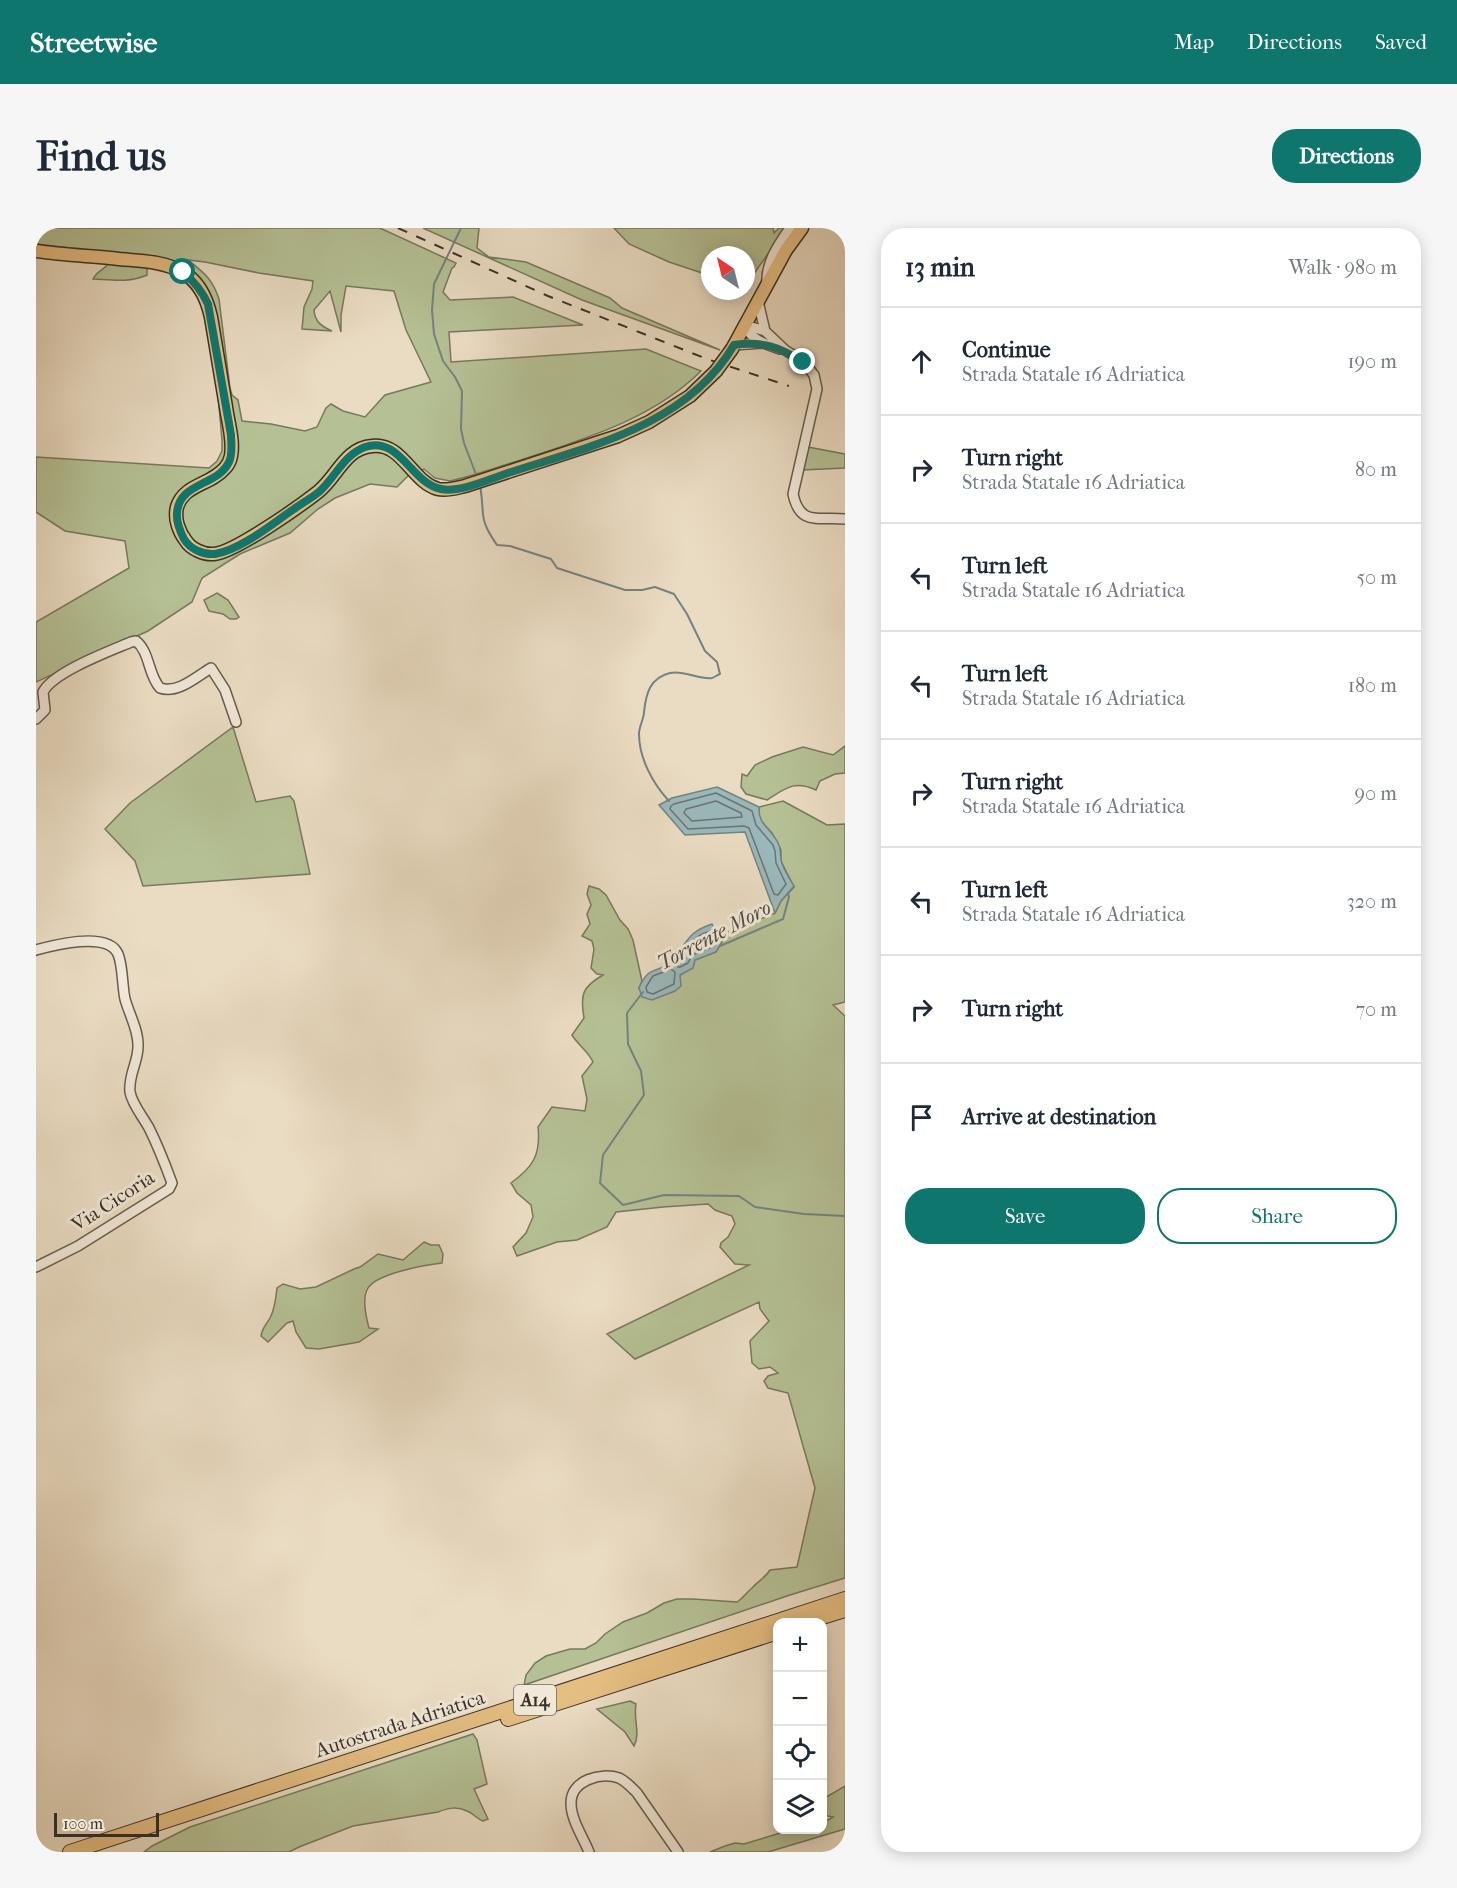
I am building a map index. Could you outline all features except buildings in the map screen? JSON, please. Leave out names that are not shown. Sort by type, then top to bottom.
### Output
[{"type":"highway","name":"Autostrada Adriatica","points":[[100,1852],[226,1806],[845,1599]]},
{"type":"highway","points":[[821,1618],[845,1610]]},
{"type":"highway","name":"Autostrada Adriatica","points":[[70,1852],[226,1806],[773,1633]]},
{"type":"main road","points":[[36,251],[145,261],[167,266],[183,272],[202,291],[208,304],[231,435],[231,455],[230,462],[221,472],[190,489],[180,501],[176,518],[179,529],[189,545],[194,549],[213,554],[245,542],[320,491],[350,456],[366,447],[381,446],[391,450],[429,484],[438,489],[447,490],[554,458],[618,436],[649,422],[690,396],[716,371],[733,347],[791,243],[802,228]]},
{"type":"street","points":[[790,228],[788,238],[791,243]]},
{"type":"street","points":[[767,286],[766,272],[778,246],[790,228]]},
{"type":"street","points":[[758,301],[765,331]]},
{"type":"street","points":[[745,325],[765,331],[785,350],[803,362],[814,375],[817,389],[793,494],[796,508],[804,515],[816,518],[845,519]]},
{"type":"street","points":[[745,325],[748,333],[763,344]]},
{"type":"street","points":[[733,347],[763,344],[785,350]]},
{"type":"street","points":[[36,719],[45,710],[43,692],[52,681],[72,669],[136,641],[142,647],[154,680],[160,688],[171,690],[178,688],[211,668],[225,690],[236,722]]},
{"type":"street","name":"Via Cicoria","points":[[36,950],[70,942],[87,941],[104,944],[116,950],[138,1041],[130,1091],[162,1155],[172,1183],[169,1189],[78,1246],[36,1268]]},
{"type":"street","points":[[589,1852],[577,1826],[571,1802],[575,1790],[601,1775],[621,1779],[629,1785],[678,1852]]},
{"type":"green space","points":[[36,228],[380,228],[456,263],[443,292],[450,300],[513,297],[583,325],[449,332],[451,362],[646,349],[701,371],[682,388],[640,415],[569,444],[459,479],[450,481],[435,478],[424,469],[408,476],[397,487],[370,484],[335,498],[290,533],[240,554],[202,578],[192,602],[148,631],[36,682],[36,622],[129,568],[125,541],[65,531],[36,512],[36,457],[209,468],[217,461],[222,451],[222,440],[217,384],[202,305],[187,283],[173,273],[157,268],[147,268],[147,275],[134,279],[93,279],[109,263],[105,252],[36,244]],"holes":[[[188,260],[313,281],[304,307],[302,329],[332,331],[319,323],[314,310],[330,291],[341,332],[341,315],[346,286],[394,291],[406,330],[431,382],[385,395],[365,417],[343,411],[331,404],[326,408],[317,427],[305,431],[242,421],[238,400],[232,395],[230,388],[219,299],[207,276]]]},
{"type":"green space","points":[[423,228],[479,228],[477,248],[489,257],[526,262],[610,298],[622,308],[720,350],[582,300]]},
{"type":"green space","points":[[614,228],[773,228],[774,233],[779,228],[786,228],[755,272],[755,246],[701,246],[701,273],[669,262],[629,244]]},
{"type":"green space","points":[[808,447],[845,454],[845,468],[802,470]]},
{"type":"green space","points":[[217,593],[228,600],[239,617],[230,619],[223,614],[209,611],[204,600]]},
{"type":"green space","points":[[233,727],[256,802],[290,796],[294,801],[310,874],[143,886],[135,861],[105,829],[130,803]]},
{"type":"green space","points":[[845,746],[845,773],[835,774],[820,781],[816,790],[802,786],[790,787],[767,800],[746,794],[741,787],[742,774],[747,776],[755,765],[772,757],[803,747],[833,755]]},
{"type":"green space","points":[[783,801],[827,825],[845,824],[845,1002],[833,1005],[845,1016],[845,1578],[524,1685],[526,1675],[535,1663],[546,1656],[570,1649],[585,1649],[623,1622],[647,1613],[664,1603],[677,1599],[737,1602],[770,1570],[797,1567],[815,1488],[788,1393],[768,1388],[764,1381],[768,1376],[778,1373],[770,1367],[759,1369],[752,1363],[750,1341],[769,1321],[760,1309],[759,1302],[635,1359],[607,1334],[749,1265],[735,1264],[720,1247],[735,1224],[732,1216],[715,1210],[708,1204],[616,1212],[607,1227],[577,1240],[557,1242],[517,1256],[513,1247],[526,1233],[533,1217],[531,1205],[517,1193],[511,1183],[530,1166],[534,1159],[539,1137],[538,1127],[552,1107],[585,1111],[587,1099],[582,1076],[593,1062],[572,1035],[584,1018],[582,1003],[584,992],[603,975],[597,974],[591,968],[594,949],[592,941],[582,936],[590,924],[587,914],[591,905],[587,894],[589,886],[599,889],[606,895],[620,920],[628,929],[633,940],[642,981],[639,988],[680,975],[695,960],[716,952],[722,942],[719,936],[775,913],[781,901],[794,887],[781,861],[781,850],[759,816],[759,807]]},
{"type":"green space","points":[[424,1242],[439,1245],[443,1254],[442,1263],[400,1271],[371,1284],[366,1294],[366,1314],[369,1328],[378,1329],[359,1342],[319,1349],[306,1348],[296,1332],[293,1321],[287,1323],[268,1342],[261,1336],[273,1311],[277,1288],[283,1284],[300,1289],[316,1287],[360,1267],[378,1254],[403,1260]]},
{"type":"green space","points":[[630,1701],[636,1704],[637,1736],[634,1746],[625,1732],[597,1709]]},
{"type":"green space","points":[[473,1734],[477,1740],[487,1784],[474,1789],[488,1819],[483,1821],[460,1808],[452,1808],[353,1826],[289,1852],[144,1852],[190,1827]]},
{"type":"green space","points":[[845,1786],[845,1829],[768,1852],[710,1852],[735,1843],[744,1844],[777,1834],[827,1834],[827,1821],[833,1817],[827,1816],[827,1797]]},
{"type":"water","points":[[717,787],[759,807],[762,822],[778,843],[782,863],[794,886],[781,901],[775,913],[745,832],[685,835],[659,805],[672,798]]},
{"type":"water","points":[[712,924],[722,942],[716,952],[695,960],[693,968],[680,975],[681,986],[675,991],[652,1000],[642,997],[639,988],[647,975],[666,965],[692,935]]},
{"type":"waterway","name":"Torrente Moro","points":[[461,228],[434,284],[432,310],[434,334],[443,361],[462,391],[461,429],[477,477]]},
{"type":"waterway","name":"Torrente Moro","points":[[480,485],[485,523],[497,545],[510,546],[551,559],[557,568],[625,590],[655,587],[674,594],[687,614],[705,651],[717,662],[720,674],[713,678],[675,672],[663,675],[650,687],[639,731],[641,752],[648,770],[669,801]]},
{"type":"waterway","name":"Torrente Moro","points":[[720,946],[783,919],[788,893]]},
{"type":"waterway","name":"Torrente Moro","points":[[643,992],[627,1013],[628,1044],[641,1071],[644,1095],[603,1155],[600,1183],[623,1205],[664,1195],[739,1196],[755,1207],[804,1214],[845,1216]]},
{"type":"railway","points":[[398,228],[548,296],[707,359],[789,386]]},
{"type":"route","points":[[183,272],[202,291],[208,304],[231,435],[230,462],[226,468],[184,494],[177,509],[176,518],[184,539],[194,549],[204,553],[222,552],[245,542],[320,491],[350,456],[366,447],[373,445],[391,450],[429,484],[438,489],[447,490],[554,458],[618,436],[649,422],[690,396],[716,371],[734,345],[763,344],[785,350],[803,362]]}]
